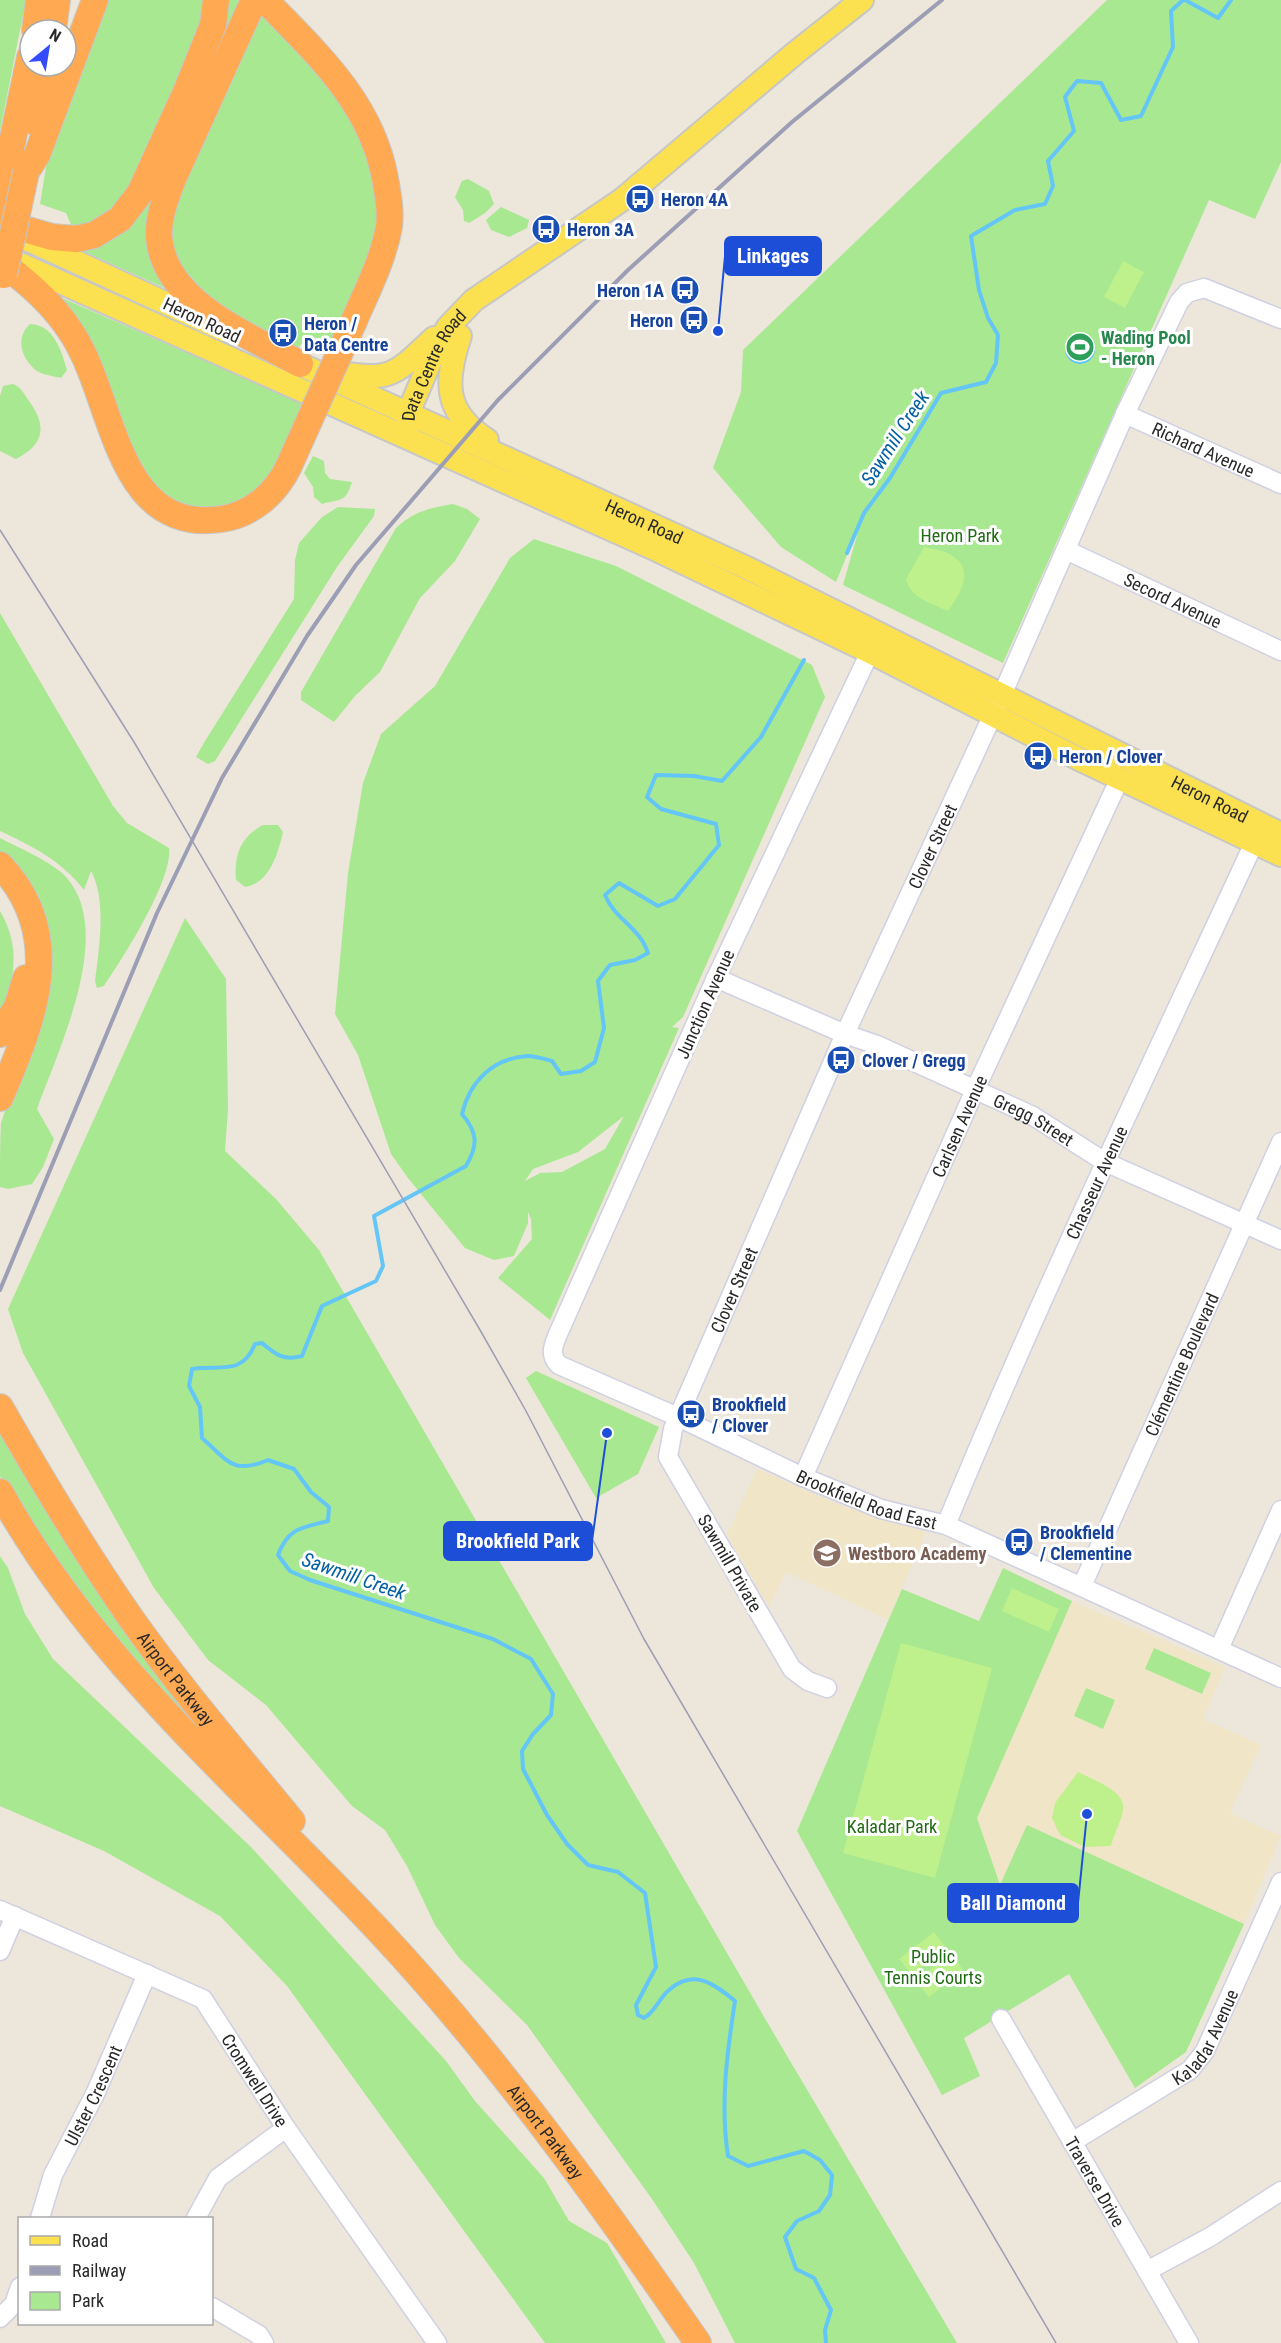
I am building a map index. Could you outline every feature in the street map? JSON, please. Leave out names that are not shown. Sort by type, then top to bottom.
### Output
[{"type":"highway","points":[[37,18],[39,0]]},
{"type":"highway","points":[[55,18],[57,0]]},
{"type":"highway","points":[[18,164],[37,155],[95,0]]},
{"type":"highway","points":[[0,222],[52,237],[76,240],[102,231],[127,212],[146,182],[210,35],[216,13],[216,0]]},
{"type":"highway","points":[[254,0],[173,179],[162,209],[159,237],[168,267],[178,286],[187,296],[225,322],[300,364]]},
{"type":"highway","points":[[0,261],[44,298],[74,336],[91,369],[128,469],[143,491],[162,508],[188,518],[230,518],[264,500],[282,480],[354,321],[381,255],[389,228],[390,208],[379,149],[367,120],[336,75],[265,0]]},
{"type":"highway","points":[[0,291],[28,78]]},
{"type":"highway","points":[[0,200],[18,164],[43,78]]},
{"type":"highway","points":[[0,865],[19,891],[36,928],[40,956],[31,1021],[0,1098]]},
{"type":"highway","points":[[0,890],[17,923],[26,966],[26,979],[17,1007],[0,1034]]},
{"type":"highway","name":"Airport Parkway","points":[[0,1407],[69,1527],[131,1618],[200,1710],[380,1932],[519,2097],[598,2200],[698,2343]]},
{"type":"highway","name":"Airport Parkway","points":[[0,1492],[60,1587],[116,1658],[174,1722],[380,1932]]},
{"type":"main road","name":"Data Centre Road","points":[[407,436],[458,328],[530,264],[633,192],[794,54],[862,0]]},
{"type":"main road","name":"Heron Road","points":[[0,226],[747,568],[997,706],[1120,778],[1281,855]]},
{"type":"main road","name":"Heron Road","points":[[0,255],[657,550],[870,652],[997,706],[1281,834]]},
{"type":"main road","points":[[300,364],[358,376],[388,375],[408,364],[458,328]]},
{"type":"main road","points":[[458,328],[449,379],[455,406],[468,425],[479,435],[532,468]]},
{"type":"street","name":"Clover Street","points":[[678,1417],[844,1034],[997,706],[1125,414],[1179,302],[1187,293],[1204,288],[1281,319]]},
{"type":"street","name":"Richard Avenue","points":[[1125,414],[1281,484]]},
{"type":"street","name":"Secord Avenue","points":[[1066,550],[1281,651]]},
{"type":"street","name":"Junction Avenue","points":[[554,1359],[552,1346],[716,978],[870,652]]},
{"type":"street","name":"Carlsen Avenue","points":[[803,1477],[975,1090],[1120,778]]},
{"type":"street","name":"Chasseur Avenue","points":[[945,1525],[998,1399],[1105,1162],[1254,843]]},
{"type":"street","name":"Gregg Street","points":[[716,978],[844,1034],[877,1045],[1033,1116],[1105,1162],[1281,1240]]},
{"type":"street","name":"Clémentine Boulevard","points":[[1082,1586],[1281,1142]]},
{"type":"street","name":"Brookfield Road East","points":[[554,1359],[559,1365],[678,1417],[803,1477],[881,1509],[945,1525],[1281,1678]]},
{"type":"street","name":"Sawmill Private","points":[[678,1417],[669,1444],[668,1457],[792,1669],[808,1681],[828,1688]]},
{"type":"street","points":[[1219,1648],[1281,1510]]},
{"type":"street","name":"Kaladar Avenue","points":[[1072,2142],[1190,2070],[1205,2051],[1281,1882]]},
{"type":"street","points":[[0,1951],[8,1913]]},
{"type":"street","name":"Cromwell Drive","points":[[8,1913],[203,1999],[286,2128],[437,2343]]},
{"type":"street","name":"Ulster Crescent","points":[[40,2217],[53,2175],[96,2092],[147,1974]]},
{"type":"street","name":"Traverse Drive","points":[[1001,2019],[1189,2343]]},
{"type":"street","points":[[197,2217],[218,2178],[286,2128]]},
{"type":"street","points":[[1147,2271],[1210,2237],[1281,2192]]},
{"type":"street","points":[[0,2318],[14,2304],[18,2293]]},
{"type":"street","points":[[213,2308],[259,2335],[264,2343]]},
{"type":"shaded area","name":"Westboro Academy","points":[[757,1469],[840,1505],[926,1532],[888,1620],[786,1572],[769,1607],[727,1535]]},
{"type":"shaded area","points":[[1072,1601],[1225,1667],[1203,1719],[1261,1745],[1230,1813],[1281,1836],[1244,1924],[1027,1826],[1000,1886],[977,1818]]},
{"type":"green space","points":[[0,0],[26,0],[22,18],[18,18],[18,40],[0,131]]},
{"type":"green space","points":[[103,0],[208,0],[131,195],[96,227],[72,227],[66,213],[40,204],[48,155],[75,78],[78,78],[78,70]]},
{"type":"green space","points":[[222,0],[244,0],[163,188],[167,289],[74,247],[121,227]]},
{"type":"green space","name":"Heron Park","points":[[1107,0],[1281,0],[1281,162],[1255,219],[1209,200],[1003,663],[843,585],[861,521],[836,582],[781,547],[713,468],[741,392],[743,350]]},
{"type":"green space","points":[[256,5],[363,125],[382,203],[375,244],[327,351],[303,341],[299,348],[202,301],[168,250],[174,193]]},
{"type":"green space","points":[[468,179],[489,191],[494,204],[469,223],[464,221],[463,210],[455,197],[462,181]]},
{"type":"green space","points":[[501,207],[529,220],[527,228],[509,237],[491,230],[486,220]]},
{"type":"green space","points":[[1123,261],[1144,272],[1125,308],[1104,297]]},
{"type":"green space","points":[[62,298],[302,403],[279,457],[260,487],[241,501],[218,508],[205,508],[180,505],[169,501],[147,483],[77,323]]},
{"type":"green space","points":[[30,324],[45,329],[55,340],[67,370],[61,378],[37,371],[27,360],[21,341],[25,329]]},
{"type":"green space","points":[[13,384],[21,389],[35,410],[40,426],[38,441],[16,459],[0,451],[0,396],[3,386]]},
{"type":"green space","points":[[313,456],[324,461],[325,473],[330,479],[352,482],[342,499],[322,504],[314,497],[313,487],[304,473]]},
{"type":"green space","points":[[453,504],[467,509],[480,519],[455,561],[420,598],[380,672],[355,696],[334,722],[301,700],[301,692],[396,528],[423,511]]},
{"type":"green space","points":[[338,507],[375,509],[374,516],[337,567],[215,761],[208,764],[196,757],[294,599],[295,560],[299,543],[322,517]]},
{"type":"green space","points":[[534,539],[616,566],[812,665],[825,697],[683,1017],[672,1027],[679,1028],[550,1320],[498,1278],[532,1239],[531,1219],[528,1212],[528,1223],[514,1256],[494,1260],[465,1248],[391,1154],[358,1055],[335,1014],[348,873],[363,783],[381,734],[435,686],[510,558]],"holes":[[[624,1116],[605,1149],[562,1172],[540,1173],[525,1181],[533,1169],[578,1152]]]},
{"type":"green space","points":[[924,547],[948,553],[963,567],[961,590],[948,611],[922,600],[912,591],[906,579]]},
{"type":"green space","points":[[0,613],[113,806],[127,823],[169,848],[163,879],[145,918],[104,986],[97,988],[95,981],[100,940],[100,910],[96,883],[91,871],[84,890],[56,863],[0,831]]},
{"type":"green space","points":[[263,825],[278,825],[283,832],[267,873],[261,880],[245,887],[236,880],[236,863],[240,848],[249,835]]},
{"type":"green space","points":[[0,838],[45,861],[67,878],[80,902],[86,929],[84,960],[78,992],[37,1109],[54,1139],[43,1167],[32,1184],[8,1189],[0,1187],[1,1123],[43,1017],[50,965],[45,937],[34,906],[15,871],[0,852]]},
{"type":"green space","points":[[0,911],[11,938],[14,964],[9,990],[0,1017]]},
{"type":"green space","points":[[185,918],[226,979],[228,1109],[225,1151],[276,1199],[319,1250],[767,2022],[957,2343],[735,2343],[694,2263],[652,2199],[527,2025],[459,1958],[435,1925],[407,1866],[385,1830],[352,1806],[266,1705],[208,1660],[154,1588],[23,1353],[8,1309]]},
{"type":"green space","points":[[536,1371],[659,1427],[638,1474],[596,1498],[526,1378]]},
{"type":"green space","points":[[0,1433],[60,1530],[211,1743],[109,1641],[14,1505],[0,1476]]},
{"type":"green space","points":[[0,1556],[8,1568],[25,1614],[53,1659],[251,1847],[446,2061],[475,2101],[544,2178],[569,2221],[607,2243],[666,2343],[545,2343],[287,1986],[220,1916],[104,1851],[0,1806]]},
{"type":"green space","name":"Kaladar Park","points":[[1003,1568],[1072,1601],[977,1818],[1000,1885],[1027,1825],[1244,1924],[1186,2052],[1135,2088],[1069,1974],[964,2038],[980,2076],[942,2095],[797,1831],[902,1589],[979,1621]]},
{"type":"green space","points":[[1012,1588],[1059,1609],[1049,1632],[1002,1611]]},
{"type":"green space","points":[[901,1643],[992,1668],[935,1878],[843,1853]]},
{"type":"green space","points":[[1154,1648],[1211,1673],[1202,1694],[1145,1669]]},
{"type":"green space","points":[[1086,1688],[1115,1700],[1103,1729],[1074,1716]]},
{"type":"green space","points":[[1078,1772],[1107,1786],[1123,1803],[1122,1814],[1111,1846],[1085,1847],[1060,1835],[1052,1818],[1055,1803]]},
{"type":"green space","points":[[934,1932],[946,1948],[912,1975],[899,1959]]},
{"type":"green space","points":[[951,1953],[963,1970],[929,1997],[916,1981]]},
{"type":"water","name":"Wading Pool - Heron","points":[[1080,334],[1086,335],[1094,343],[1094,355],[1086,363],[1080,364],[1074,363],[1066,355],[1065,349],[1066,343],[1074,335]]},
{"type":"waterway","name":"Sawmill Creek","points":[[847,553],[864,513],[890,478],[941,393],[986,382],[996,363],[998,335],[988,318],[979,290],[971,236],[1015,210],[1045,204],[1053,186],[1048,161],[1074,131],[1065,97],[1077,81],[1101,83],[1121,120],[1141,116],[1173,47],[1171,11],[1183,0]]},
{"type":"waterway","name":"Sawmill Creek","points":[[1185,0],[1218,18],[1231,0]]},
{"type":"waterway","name":"Sawmill Creek","points":[[804,660],[761,737],[722,781],[694,776],[656,775],[647,797],[661,809],[716,824],[719,845],[675,899],[658,906],[619,883],[605,895],[609,904],[639,936],[648,953],[635,960],[610,965],[598,981],[604,1028],[595,1062],[581,1071],[561,1074],[552,1061],[528,1056],[504,1061],[485,1073],[471,1091],[462,1114],[471,1127],[474,1138],[473,1151],[466,1166],[374,1216],[383,1266],[376,1281],[322,1306],[302,1356],[285,1357],[276,1354],[262,1343],[255,1344],[250,1354],[236,1365],[192,1369],[189,1386],[200,1407],[202,1438],[218,1453],[239,1466],[268,1460],[294,1469],[311,1492],[329,1507],[328,1521],[297,1530],[286,1539],[278,1555],[290,1571],[310,1580],[493,1639],[531,1659],[553,1694],[551,1715],[533,1734],[522,1751],[523,1769],[547,1815],[567,1844],[588,1865],[618,1872],[645,1893],[656,1967],[636,2005],[638,2015],[644,2018],[669,1990],[687,1980],[695,1979],[711,1984],[735,2001],[727,2059],[725,2098],[728,2156],[748,2166],[804,2151],[820,2160],[832,2175],[830,2195],[819,2211],[797,2221],[785,2237],[796,2269],[814,2278],[831,2310],[825,2330],[826,2343]]},
{"type":"tram line","points":[[0,530],[134,742],[480,1330],[526,1411],[644,1639],[1056,2343]]},
{"type":"railway","points":[[0,1290],[157,913],[222,778],[307,636],[356,565],[498,400],[628,270],[792,122],[942,0]]},
{"type":"place","name":"Heron 4A","points":[[640,199]]},
{"type":"place","name":"Heron 3A","points":[[546,229]]},
{"type":"place","name":"Heron 1A","points":[[685,290]]},
{"type":"place","name":"Heron","points":[[694,320]]},
{"type":"place","name":"Linkages","points":[[718,331]]},
{"type":"place","name":"Heron / Data Centre","points":[[283,333]]},
{"type":"place","name":"Wading Pool - Heron","points":[[1080,347]]},
{"type":"place","name":"Heron / Clover","points":[[1038,756]]},
{"type":"place","name":"Clover / Gregg","points":[[841,1060]]},
{"type":"place","name":"Brookfield / Clover","points":[[691,1414]]},
{"type":"place","name":"Brookfield Park","points":[[607,1433]]},
{"type":"place","name":"Brookfield / Clementine","points":[[1019,1542]]},
{"type":"place","name":"Westboro Academy","points":[[827,1553]]},
{"type":"place","name":"Ball Diamond","points":[[1087,1814]]},
{"type":"park label","name":"Public Tennis Courts","points":[[933,1966]]}]
